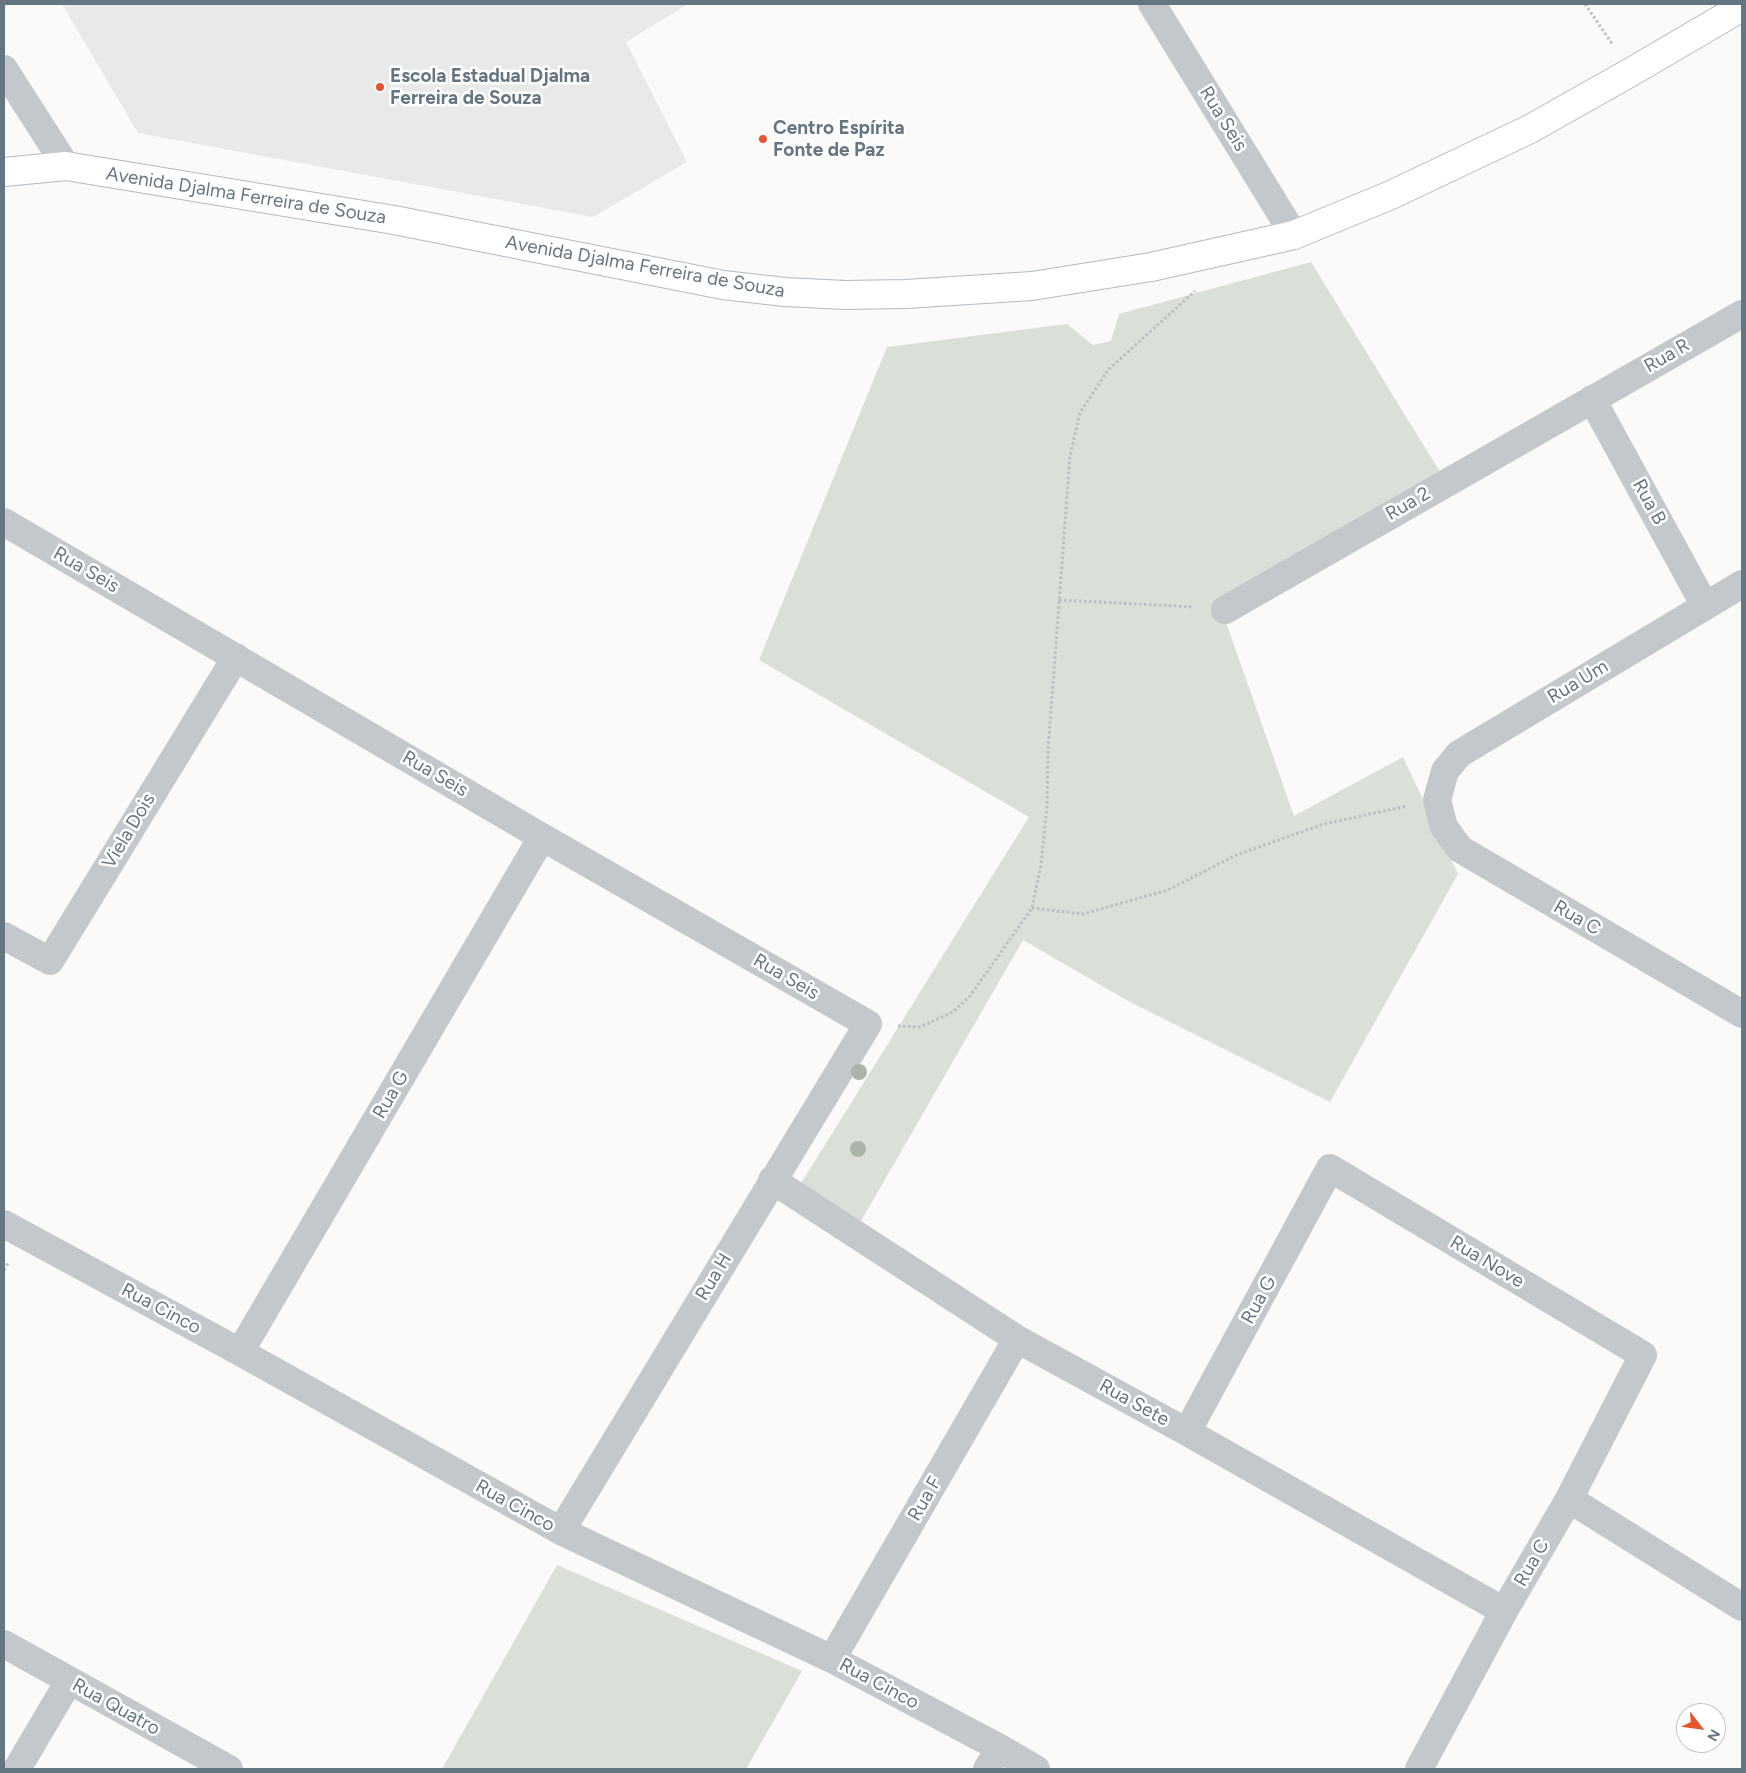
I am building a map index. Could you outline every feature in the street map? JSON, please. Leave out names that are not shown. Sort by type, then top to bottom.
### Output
[{"type":"main road","name":"Avenida Djalma Ferreira de Souza","points":[[4,172],[66,166],[394,220],[724,285],[786,292],[845,295],[906,294],[1032,286],[1151,267],[1294,235],[1391,195],[1530,129],[1742,7]]},
{"type":"street","name":"Rua Seis","points":[[1152,4],[1294,235]]},
{"type":"street","points":[[4,69],[66,166]]},
{"type":"street","name":"Rua R","points":[[1592,399],[1742,314]]},
{"type":"street","name":"Rua B","points":[[1592,399],[1706,606]]},
{"type":"street","name":"Rua 2","points":[[1225,610],[1592,399]]},
{"type":"street","name":"Rua Seis","points":[[4,522],[542,837],[868,1024]]},
{"type":"street","name":"Rua Um","points":[[1437,800],[1445,772],[1459,754],[1742,584]]},
{"type":"street","name":"Viela Dois","points":[[4,936],[50,961],[236,657]]},
{"type":"street","name":"Rua C","points":[[1437,800],[1444,827],[1460,849],[1742,1014]]},
{"type":"street","name":"Rua G","points":[[240,1352],[542,837]]},
{"type":"street","name":"Rua H","points":[[561,1531],[868,1024]]},
{"type":"street","name":"Rua G","points":[[1187,1432],[1330,1168]]},
{"type":"street","name":"Rua Nove","points":[[1330,1168],[1643,1355]]},
{"type":"street","name":"Rua Sete","points":[[772,1180],[1017,1339],[1187,1432],[1504,1612]]},
{"type":"street","name":"Rua Cinco","points":[[4,1224],[240,1352],[561,1531],[832,1659],[994,1759],[1036,1769]]},
{"type":"street","name":"Rua F","points":[[832,1659],[1017,1339]]},
{"type":"street","name":"Rua C","points":[[1419,1769],[1504,1612],[1569,1499],[1643,1355]]},
{"type":"street","points":[[1569,1499],[1742,1607]]},
{"type":"street","name":"Rua Quatro","points":[[4,1644],[229,1769]]},
{"type":"street","points":[[18,1769],[69,1681]]},
{"type":"path","points":[[1585,4],[1632,72]]},
{"type":"path","points":[[868,1024],[920,1027],[953,1012],[970,996],[1032,908],[1041,865],[1047,806],[1048,750],[1070,456],[1080,414],[1108,370],[1199,286]]},
{"type":"path","points":[[1059,600],[1180,605],[1225,610]]},
{"type":"path","points":[[1032,908],[1083,914],[1168,890],[1236,855],[1324,824],[1437,800]]},
{"type":"shaded area","name":"Escola Estadual Djalma Ferreira de Souza","points":[[62,4],[688,4],[626,42],[687,162],[593,217],[138,133]]},
{"type":"shaded area","points":[[1311,262],[1440,472],[1220,605],[1294,816],[1403,757],[1458,874],[1330,1102],[1128,1001],[1023,940],[861,1221],[800,1185],[1029,817],[759,660],[887,347],[1067,324],[1093,345],[1111,341],[1119,314]]},
{"type":"shaded area","points":[[557,1565],[802,1671],[746,1769],[442,1769]]},
{"type":"place","name":"Escola Estadual Djalma Ferreira de Souza","points":[[380,87]]},
{"type":"place","name":"Centro Espírita Fonte de Paz","points":[[763,139]]}]
